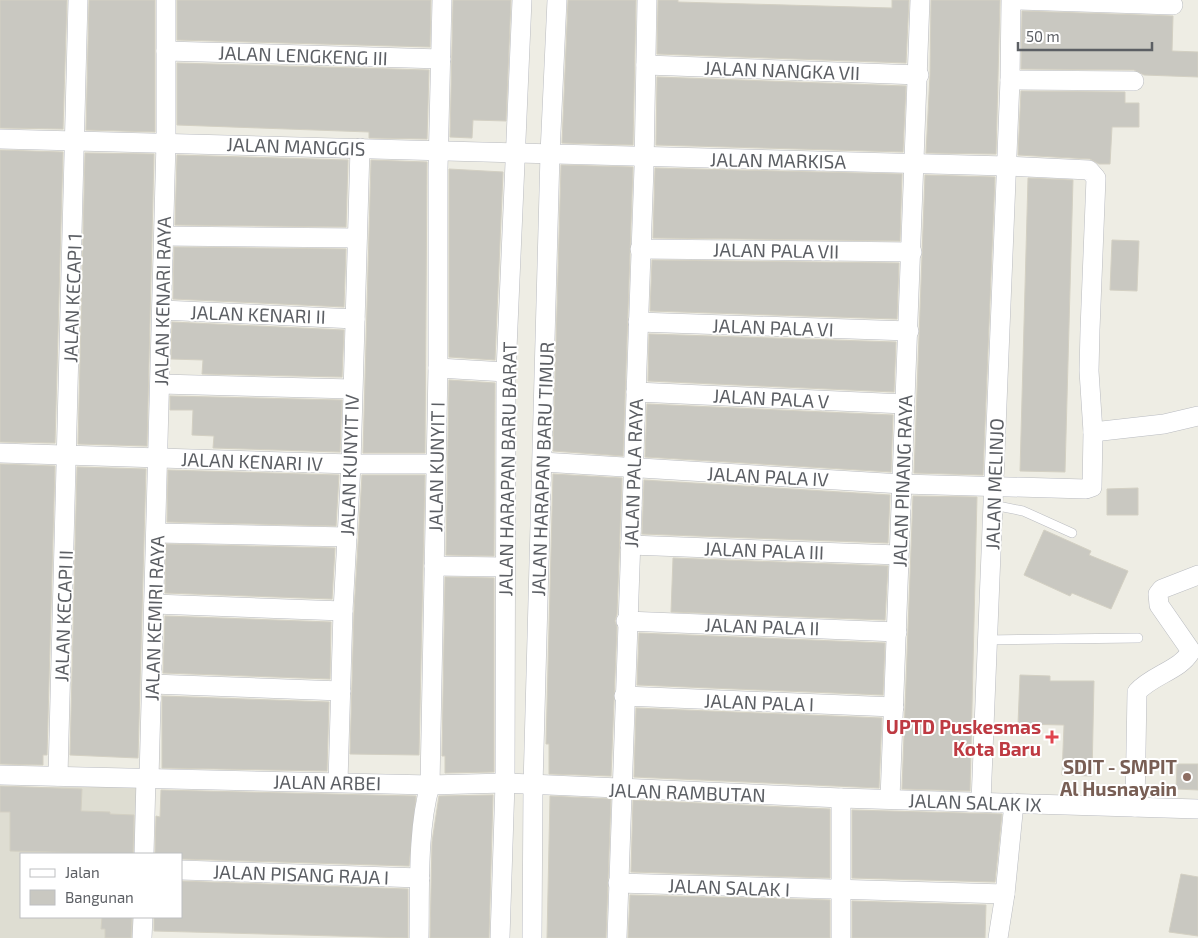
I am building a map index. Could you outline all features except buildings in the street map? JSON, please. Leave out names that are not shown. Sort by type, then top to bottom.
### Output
[{"type":"street","name":"JALAN KECAPI 1","points":[[67,456],[78,0]]},
{"type":"street","name":"JALAN KENARI RAYA","points":[[158,459],[166,142],[166,0]]},
{"type":"street","name":"JALAN KUNYIT I","points":[[419,938],[420,878],[426,800],[430,785],[438,368],[438,150],[442,0]]},
{"type":"street","name":"JALAN HARAPAN BARU BARAT","points":[[500,938],[505,783],[506,372],[517,152],[522,0]]},
{"type":"street","name":"JALAN HARAPAN BARU TIMUR","points":[[532,938],[533,786],[550,154],[557,0]]},
{"type":"street","name":"JALAN PALA RAYA","points":[[617,938],[626,621],[636,392],[647,0]]},
{"type":"street","name":"JALAN PINANG RAYA","points":[[890,799],[897,632],[898,555],[919,75],[920,0]]},
{"type":"street","name":"JALAN MELINJO","points":[[981,802],[1010,80],[1011,0]]},
{"type":"street","points":[[1018,0],[1172,5]]},
{"type":"street","name":"JALAN LENGKENG III","points":[[166,51],[440,59]]},
{"type":"street","name":"JALAN NANGKA VII","points":[[646,65],[919,75]]},
{"type":"street","points":[[1010,80],[1134,82]]},
{"type":"street","name":"JALAN MANGGIS","points":[[0,139],[166,142],[550,154]]},
{"type":"street","name":"JALAN KUNYIT IV","points":[[338,782],[343,611],[351,464],[360,148]]},
{"type":"street","name":"JALAN MARKISA","points":[[550,154],[915,163],[1089,170],[1096,178],[1090,371],[1094,432]]},
{"type":"street","points":[[164,236],[357,238]]},
{"type":"street","name":"JALAN PALA VII","points":[[640,248],[912,252]]},
{"type":"street","name":"JALAN KENARI II","points":[[162,310],[355,319]]},
{"type":"street","name":"JALAN PALA VI","points":[[638,322],[909,331]]},
{"type":"street","points":[[438,368],[506,372]]},
{"type":"street","points":[[160,384],[352,389]]},
{"type":"street","name":"JALAN PALA V","points":[[636,392],[905,404]]},
{"type":"street","points":[[1094,432],[1164,424],[1198,416]]},
{"type":"street","name":"JALAN PALA IV","points":[[542,462],[902,484],[993,496],[1086,489],[1092,486],[1094,432]]},
{"type":"street","name":"JALAN KENARI IV","points":[[0,453],[351,464],[436,464]]},
{"type":"street","name":"JALAN KECAPI II","points":[[58,776],[67,456]]},
{"type":"street","name":"JALAN KEMIRI RAYA","points":[[144,853],[152,684],[158,459]]},
{"type":"street","points":[[156,533],[347,537]]},
{"type":"street","name":"JALAN PALA III","points":[[630,545],[898,555]]},
{"type":"street","points":[[434,566],[505,567]]},
{"type":"street","points":[[1136,807],[1137,692],[1145,683],[1187,659],[1191,651],[1159,605],[1158,594],[1162,589],[1198,575]]},
{"type":"street","points":[[154,604],[343,611]]},
{"type":"street","name":"JALAN PALA II","points":[[626,621],[897,632]]},
{"type":"street","points":[[152,684],[341,691]]},
{"type":"street","name":"JALAN PALA I","points":[[624,696],[894,707]]},
{"type":"street","name":"JALAN ARBEI","points":[[0,775],[430,785],[505,783]]},
{"type":"street","name":"JALAN RAMBUTAN","points":[[505,783],[533,786],[841,798]]},
{"type":"street","points":[[841,798],[841,938]]},
{"type":"street","name":"JALAN SALAK IX","points":[[841,798],[1198,809]]},
{"type":"street","points":[[998,938],[1005,894],[1014,803]]},
{"type":"street","name":"JALAN PISANG RAJA I","points":[[182,870],[420,878]]},
{"type":"street","name":"JALAN SALAK I","points":[[618,883],[1005,894]]},
{"type":"street","points":[[142,918],[142,938]]},
{"type":"lane","points":[[993,496],[1072,533]]},
{"type":"lane","points":[[987,640],[1138,638]]},
{"type":"shaded area","points":[[0,787],[139,787],[137,853],[20,853],[20,918],[136,918],[135,938],[0,938]]},
{"type":"place","name":"UPTD Puskesmas Kota Baru","points":[[1052,737]]},
{"type":"place","name":"SDIT - SMPIT Al Husnayain","points":[[1187,777]]}]
